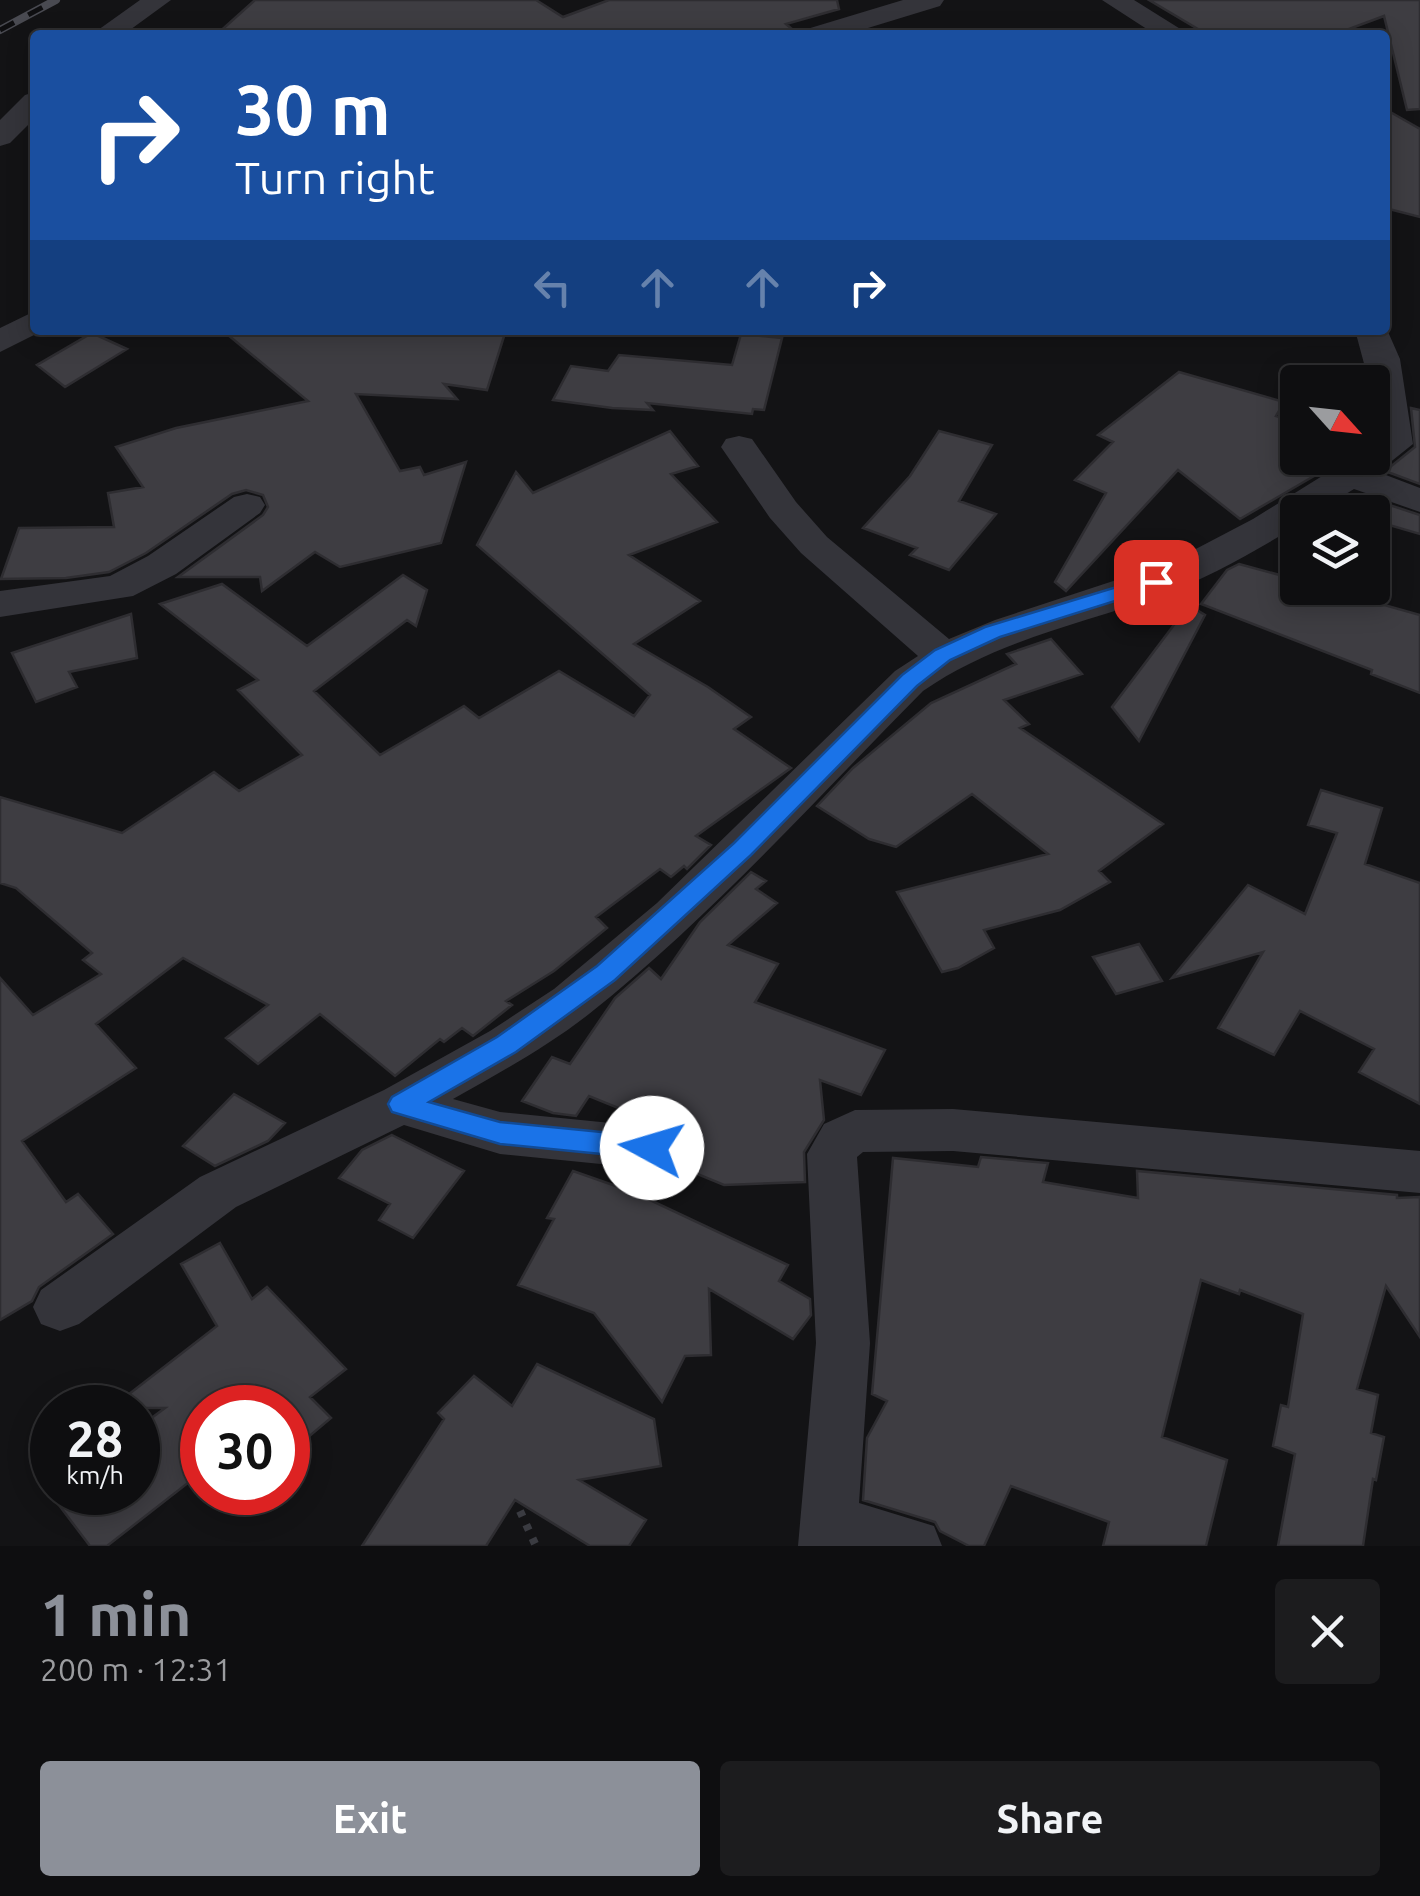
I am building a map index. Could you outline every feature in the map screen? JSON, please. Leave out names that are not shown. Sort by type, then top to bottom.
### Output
[{"type":"street","points":[[124,30],[158,0]]},
{"type":"street","points":[[832,30],[931,0]]},
{"type":"street","points":[[1115,0],[1167,30]]},
{"type":"street","points":[[0,137],[30,106]]},
{"type":"street","points":[[0,342],[30,325]]},
{"type":"street","points":[[60,1307],[218,1192],[401,1104],[506,1045],[606,973],[742,849],[909,680],[942,655],[992,632],[1184,571],[1354,476],[1408,440],[1374,335]]},
{"type":"street","points":[[738,447],[783,510],[814,545],[942,655]]},
{"type":"street","points":[[1354,476],[1420,501]]},
{"type":"street","points":[[0,604],[119,587],[162,565],[246,504]]},
{"type":"street","points":[[401,1104],[500,1133],[652,1148]]},
{"type":"street","points":[[913,1546],[827,1535],[844,1343],[832,1154],[842,1139],[855,1131],[953,1130],[1420,1172]]},
{"type":"path","points":[[520,1511],[536,1546]]},
{"type":"building","points":[[255,0],[536,0],[563,17],[609,0],[837,0],[839,9],[786,24],[793,30],[222,30]]},
{"type":"building","points":[[1149,0],[1420,0],[1420,109],[1407,110],[1384,16],[1346,30],[1200,30]]},
{"type":"building","points":[[1390,112],[1420,129],[1420,217],[1390,209]]},
{"type":"building","points":[[89,335],[127,349],[65,387],[37,365]]},
{"type":"building","points":[[228,335],[504,335],[487,390],[444,384],[457,399],[356,394],[400,471],[420,467],[424,475],[466,462],[441,543],[340,567],[315,552],[262,591],[260,577],[178,577],[263,515],[268,507],[263,495],[246,490],[232,494],[146,553],[109,572],[66,578],[1,579],[19,528],[114,527],[108,493],[143,487],[116,447],[176,428],[308,401]]},
{"type":"building","points":[[741,335],[782,338],[764,410],[753,409],[752,414],[647,403],[653,410],[612,408],[553,400],[571,366],[608,371],[619,355],[732,365]]},
{"type":"building","points":[[1179,372],[1280,401],[1276,416],[1280,417],[1280,475],[1316,475],[1240,519],[1178,470],[1066,591],[1055,582],[1106,493],[1075,480],[1113,442],[1098,435]]},
{"type":"building","points":[[1411,408],[1420,410],[1420,484],[1390,473],[1390,467],[1415,447]]},
{"type":"building","points":[[670,431],[698,466],[671,474],[717,522],[629,555],[700,601],[634,644],[751,717],[734,729],[791,768],[696,836],[711,845],[687,869],[684,866],[671,877],[660,869],[596,917],[607,928],[554,971],[506,1001],[512,1005],[473,1036],[462,1028],[444,1042],[440,1039],[395,1076],[320,1014],[258,1064],[226,1038],[268,1005],[183,958],[96,1024],[136,1068],[22,1141],[66,1202],[78,1194],[113,1234],[39,1287],[32,1301],[0,1320],[0,978],[33,1015],[101,974],[83,960],[92,953],[16,888],[0,883],[0,797],[122,833],[214,772],[239,791],[302,755],[238,690],[258,680],[160,604],[222,584],[307,646],[403,575],[427,590],[416,626],[407,620],[314,691],[380,755],[464,706],[479,718],[559,671],[634,716],[650,695],[477,545],[516,472],[533,493]]},
{"type":"building","points":[[939,431],[992,445],[959,501],[996,514],[949,570],[910,555],[917,548],[863,528],[910,476]]},
{"type":"building","points":[[1390,505],[1420,515],[1420,534],[1390,525]]},
{"type":"building","points":[[1239,564],[1280,575],[1280,605],[1384,605],[1420,615],[1420,693],[1371,674],[1372,670],[1201,604],[1227,570]]},
{"type":"building","points":[[1189,605],[1205,615],[1139,741],[1112,707]]},
{"type":"building","points":[[131,614],[137,658],[69,672],[77,687],[36,702],[12,653]]},
{"type":"building","points":[[1051,639],[1082,674],[1004,700],[1029,724],[1020,728],[1163,824],[1099,871],[1110,882],[1060,910],[984,930],[994,948],[958,968],[942,972],[897,892],[1048,854],[972,794],[896,847],[869,839],[817,806],[853,768],[931,703],[1016,664],[1007,654]]},
{"type":"building","points":[[1321,790],[1382,808],[1365,864],[1420,883],[1420,1104],[1359,1072],[1374,1049],[1300,1011],[1274,1055],[1218,1028],[1263,952],[1172,978],[1248,885],[1305,914],[1337,833],[1308,825]]},
{"type":"building","points":[[751,872],[766,881],[756,889],[777,903],[728,945],[778,964],[755,1002],[885,1050],[861,1095],[820,1080],[824,1120],[804,1152],[805,1182],[724,1185],[673,1164],[679,1146],[670,1129],[589,1096],[576,1116],[553,1113],[522,1101],[552,1057],[570,1064],[615,998],[649,968],[661,979],[700,922]]},
{"type":"building","points":[[1139,944],[1162,981],[1116,994],[1093,957]]},
{"type":"building","points":[[234,1094],[285,1123],[268,1141],[215,1166],[183,1146]]},
{"type":"building","points":[[392,1135],[464,1171],[413,1238],[379,1220],[390,1204],[339,1178],[362,1150]]},
{"type":"building","points":[[981,1157],[1048,1163],[1043,1182],[1138,1198],[1137,1171],[1397,1198],[1420,1197],[1420,1337],[1386,1286],[1357,1389],[1378,1395],[1371,1433],[1384,1437],[1363,1546],[1278,1546],[1295,1454],[1273,1446],[1281,1405],[1288,1407],[1303,1314],[1201,1280],[1162,1437],[1227,1460],[1206,1546],[1103,1546],[1109,1522],[1011,1486],[984,1546],[969,1546],[940,1531],[935,1522],[863,1500],[867,1438],[887,1401],[872,1394],[893,1158],[978,1167]]},
{"type":"building","points":[[573,1171],[633,1192],[788,1265],[779,1281],[810,1299],[811,1315],[793,1339],[709,1289],[711,1355],[685,1356],[662,1402],[594,1313],[518,1285],[554,1219],[547,1218]]},
{"type":"building","points":[[220,1243],[252,1299],[267,1287],[346,1369],[310,1397],[310,1385],[180,1385],[180,1489],[160,1505],[160,1412],[165,1408],[160,1408],[160,1385],[141,1385],[217,1326],[181,1264]]},
{"type":"building","points":[[537,1364],[654,1419],[661,1466],[579,1480],[646,1520],[629,1546],[590,1546],[515,1500],[486,1546],[362,1546],[444,1419],[438,1413],[474,1376],[512,1406]]},
{"type":"building","points":[[310,1397],[331,1418],[310,1436]]},
{"type":"building","points":[[66,1515],[147,1515],[107,1546],[90,1546]]},
{"type":"railway","points":[[0,30],[56,0]]},
{"type":"route","points":[[652,1148],[500,1133],[401,1104],[506,1045],[571,1002],[606,973],[742,849],[909,680],[942,655],[992,632],[1156,582]]}]
